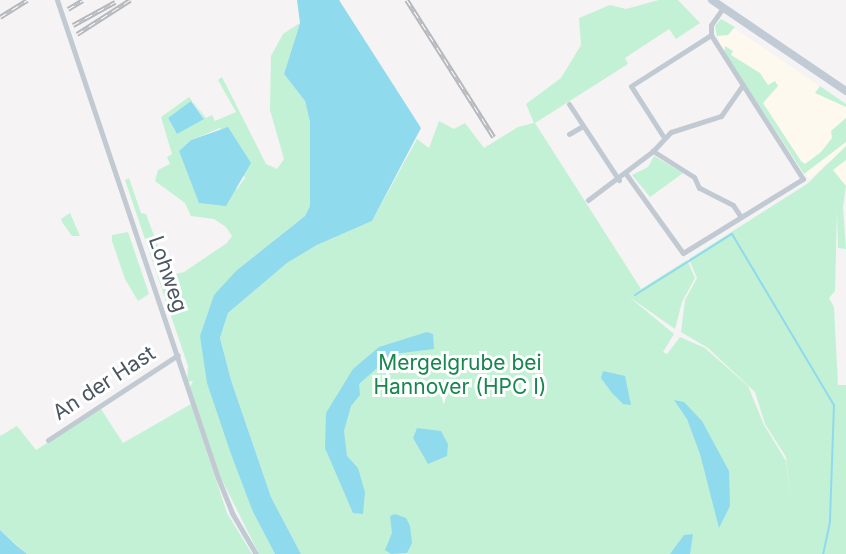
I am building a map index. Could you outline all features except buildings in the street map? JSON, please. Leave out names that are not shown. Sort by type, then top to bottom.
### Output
[{"type":"main road","points":[[712,0],[722,9],[846,91]]},
{"type":"street","name":"Lohweg","points":[[57,0],[226,500],[256,554]]},
{"type":"street","points":[[626,174],[683,253],[803,179],[711,35],[711,25],[722,9]]},
{"type":"street","points":[[663,136],[631,86],[711,35]]},
{"type":"street","points":[[588,200],[619,180],[653,151],[663,136],[721,116],[743,85]]},
{"type":"street","points":[[569,104],[619,180]]},
{"type":"street","points":[[569,134],[583,126]]},
{"type":"street","points":[[653,151],[694,177],[699,188],[733,205],[741,217]]},
{"type":"street","name":"An der Hast","points":[[48,440],[178,355]]},
{"type":"shaded area","points":[[721,19],[846,104],[846,186],[827,163],[810,179],[804,174],[724,52],[715,30]]},
{"type":"green space","name":"Mergelgrube bei Hannover (HPC I)","points":[[659,0],[678,0],[700,23],[676,39],[669,29],[625,58],[628,64],[535,123],[641,289],[687,260],[695,278],[682,302],[675,329],[628,296],[674,334],[663,352],[667,354],[680,337],[705,348],[748,386],[764,425],[786,461],[792,507],[786,457],[765,424],[755,392],[708,348],[681,332],[685,300],[697,278],[689,259],[807,184],[846,146],[846,160],[833,170],[846,186],[843,207],[846,249],[838,248],[837,210],[835,291],[829,298],[834,307],[838,385],[846,385],[846,554],[301,554],[271,497],[231,380],[220,338],[228,313],[287,263],[317,245],[372,221],[417,139],[429,148],[439,121],[454,129],[465,123],[484,148],[518,127],[534,123],[526,104],[561,78],[581,45],[579,18],[610,5],[626,9]]},
{"type":"green space","points":[[721,19],[735,27],[728,35],[717,36],[715,26]]},
{"type":"green space","points":[[300,23],[284,74],[305,101],[310,122],[310,206],[305,216],[237,270],[200,336],[253,512],[275,554],[259,554],[219,474],[190,387],[193,381],[187,382],[188,366],[125,180],[129,178],[141,213],[146,214],[169,276],[184,272],[227,243],[232,236],[226,227],[214,219],[191,216],[185,203],[155,181],[158,170],[170,164],[167,157],[172,154],[161,117],[189,97],[206,118],[212,115],[215,121],[236,112],[218,80],[222,77],[266,164],[277,169],[284,159],[270,110],[271,56],[283,34]],"holes":[[[192,101],[204,118],[177,134],[168,118]],[[220,128],[245,178],[237,189],[183,159],[179,151],[191,140]]]},
{"type":"green space","points":[[725,46],[733,51],[731,55],[760,73],[768,85],[775,81],[778,86],[763,103],[801,161],[805,164],[821,152],[832,138],[831,131],[846,118],[846,142],[804,174],[724,52]]},
{"type":"green space","points":[[820,86],[846,104],[846,107],[815,93]]},
{"type":"green space","points":[[654,156],[683,173],[650,197],[632,175],[648,167]]},
{"type":"green space","points":[[70,213],[80,236],[72,236],[62,222],[61,219]]},
{"type":"green space","points":[[128,232],[149,294],[138,301],[125,279],[112,241],[112,235]]},
{"type":"green space","points":[[191,404],[227,513],[252,554],[27,554],[0,530],[0,436],[17,426],[36,450],[101,409],[123,443]]},
{"type":"water","points":[[297,0],[339,0],[421,128],[372,221],[317,245],[287,263],[228,313],[220,338],[231,380],[271,497],[301,554],[275,554],[253,512],[231,454],[207,383],[200,336],[214,295],[237,270],[305,216],[310,206],[310,122],[305,101],[284,74],[300,23]]},
{"type":"water","points":[[191,101],[204,119],[177,134],[168,118]]},
{"type":"water","points":[[228,127],[251,163],[226,206],[199,203],[179,151],[191,140]]},
{"type":"water","points":[[427,332],[433,334],[434,349],[393,354],[359,384],[360,395],[351,406],[344,431],[347,456],[358,468],[365,492],[363,514],[353,513],[325,448],[326,413],[353,369],[379,347]]},
{"type":"water","points":[[603,371],[625,376],[631,405],[623,404],[612,393],[601,378]]},
{"type":"water","points":[[674,400],[684,402],[702,421],[729,471],[730,506],[719,528],[700,454],[687,419]]},
{"type":"water","points":[[417,428],[441,431],[448,444],[447,456],[428,464],[413,438]]},
{"type":"water","points":[[395,514],[406,518],[410,526],[412,543],[407,553],[391,554],[385,550],[392,533],[390,516]]},
{"type":"water","points":[[0,530],[16,545],[27,554],[0,554]]},
{"type":"water","points":[[693,534],[690,554],[670,554],[684,535]]},
{"type":"waterway","points":[[635,295],[732,234],[834,405],[830,522],[823,554]]},
{"type":"railway","points":[[0,17],[27,0]]},
{"type":"railway","points":[[68,9],[83,0]]},
{"type":"railway","points":[[77,34],[130,0]]},
{"type":"railway","points":[[407,0],[494,137]]},
{"type":"railway","points":[[73,25],[115,2]]}]
